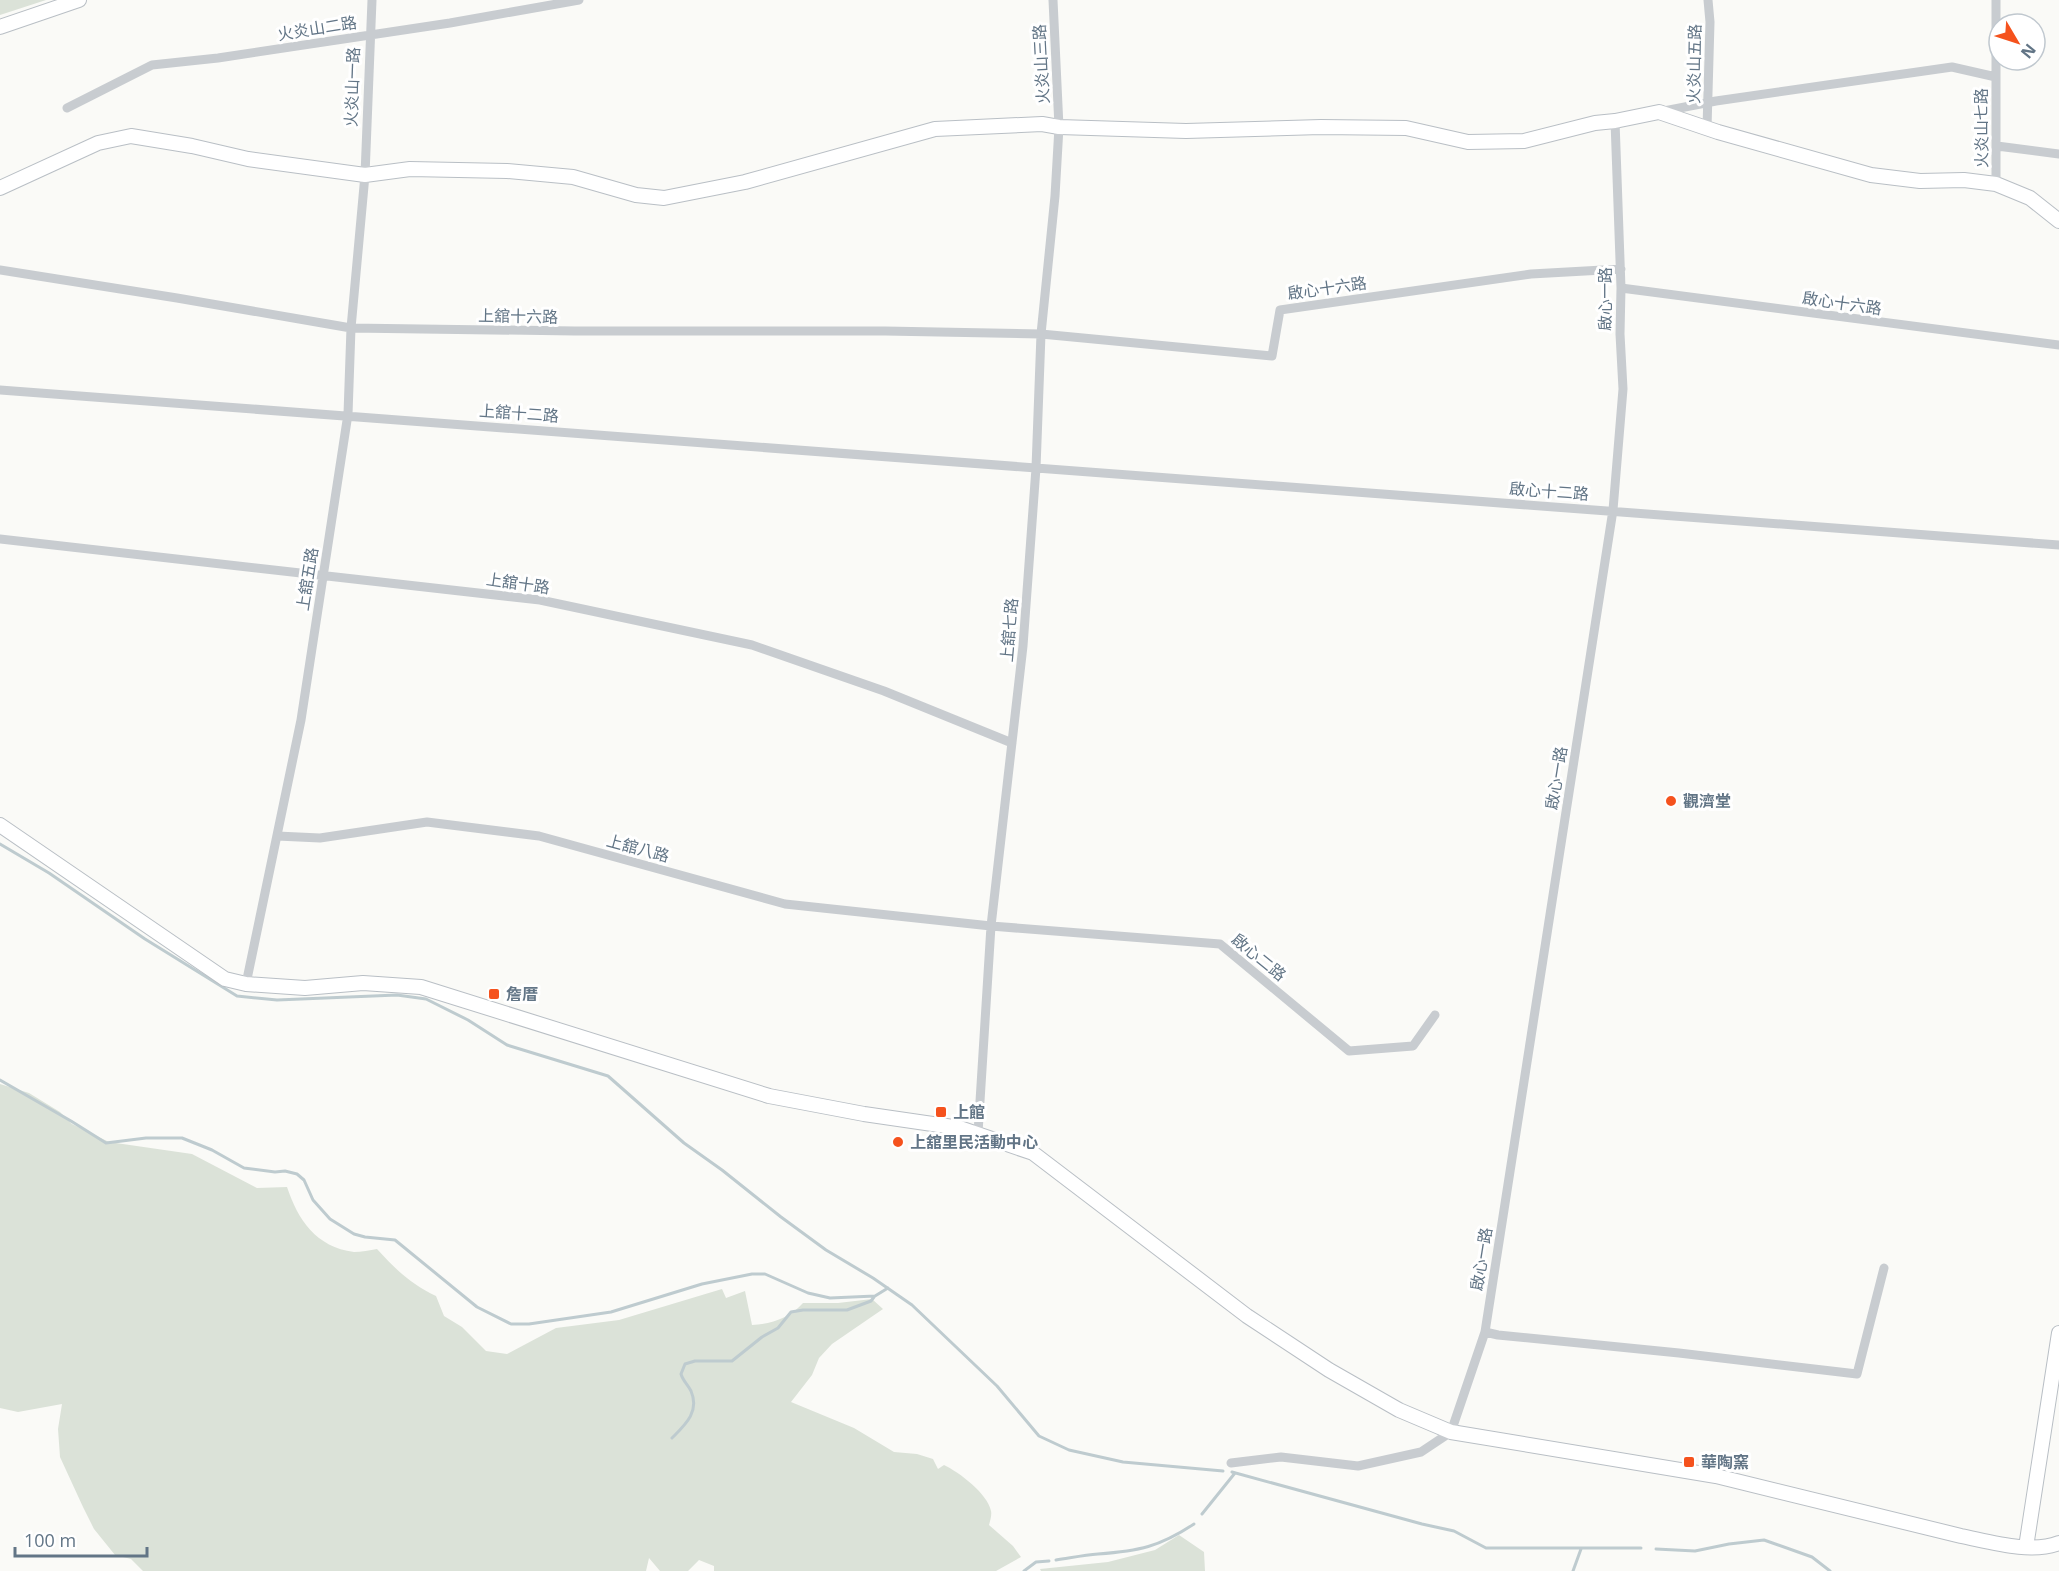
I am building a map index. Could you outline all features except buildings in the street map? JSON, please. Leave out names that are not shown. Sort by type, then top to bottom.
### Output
[{"type":"street","points":[[0,27],[79,0]]},
{"type":"street","name":"火炎山一路","points":[[364,175],[372,0]]},
{"type":"street","name":"火炎山二路","points":[[67,108],[152,65],[218,58],[450,23],[579,0]]},
{"type":"street","name":"火炎山三路","points":[[1053,0],[1059,127]]},
{"type":"street","name":"火炎山五路","points":[[1707,128],[1710,22],[1708,0]]},
{"type":"street","name":"火炎山七路","points":[[1996,0],[1996,184]]},
{"type":"street","points":[[0,188],[98,143],[131,136],[192,146],[248,159],[364,175],[410,169],[518,172],[573,177],[636,195],[664,198],[745,182],[935,129],[1042,124],[1059,127],[1186,131],[1321,127],[1406,128],[1468,142],[1524,141],[1595,123],[1709,103],[1952,67],[1996,77]]},
{"type":"street","points":[[1659,112],[1871,175],[1920,181],[1964,180],[1996,184],[2030,198],[2059,221]]},
{"type":"street","name":"啟心一路","points":[[1451,1432],[1485,1332],[1613,510],[1623,389],[1615,121]]},
{"type":"street","name":"上舘七路","points":[[978,1133],[991,927],[1023,646],[1036,468],[1041,334],[1055,196],[1059,127]]},
{"type":"street","points":[[1997,146],[2059,154]]},
{"type":"street","name":"上舘五路","points":[[246,984],[301,720],[348,414],[351,328],[364,175]]},
{"type":"street","name":"啟心十六路","points":[[1041,334],[1272,356],[1280,310],[1531,274],[1621,269]]},
{"type":"street","name":"上舘十六路","points":[[0,270],[351,328],[575,332],[885,331],[1041,334]]},
{"type":"street","name":"啟心十六路","points":[[1621,288],[2059,345]]},
{"type":"street","name":"上舘十二路","points":[[0,390],[348,414],[1036,468]]},
{"type":"street","name":"啟心十二路","points":[[1036,468],[2059,545]]},
{"type":"street","name":"上舘十路","points":[[0,539],[540,600],[752,645],[884,691],[1012,743]]},
{"type":"street","name":"上舘八路","points":[[277,836],[320,838],[427,822],[539,836],[785,904],[991,927]]},
{"type":"street","points":[[0,825],[225,979],[246,984],[305,988],[363,983],[422,987],[769,1096],[864,1114],[960,1128],[1033,1153],[1247,1316],[1329,1370],[1399,1410],[1451,1432],[1716,1476],[1961,1536],[2026,1547],[2051,1546],[2059,1543]]},
{"type":"street","name":"啟心二路","points":[[991,927],[1220,944],[1349,1051],[1413,1046],[1435,1015]]},
{"type":"street","points":[[1485,1332],[1857,1374],[1884,1268]]},
{"type":"street","points":[[2026,1547],[2059,1333]]},
{"type":"street","points":[[1231,1463],[1281,1457],[1358,1466],[1421,1452],[1451,1432]]},
{"type":"shaded area","points":[[0,0],[46,0],[0,15]]},
{"type":"shaded area","points":[[0,1084],[29,1093],[60,1112],[72,1124],[109,1142],[192,1154],[257,1188],[287,1187],[303,1221],[319,1238],[341,1249],[354,1252],[377,1249],[404,1276],[436,1296],[444,1316],[462,1327],[486,1351],[507,1354],[556,1328],[619,1320],[722,1289],[726,1298],[745,1291],[752,1325],[780,1319],[792,1313],[803,1303],[838,1303],[872,1299],[883,1309],[832,1344],[819,1358],[812,1375],[791,1402],[854,1428],[894,1452],[917,1454],[933,1459],[938,1469],[944,1465],[957,1473],[972,1484],[989,1504],[991,1516],[989,1525],[1013,1546],[1021,1557],[996,1571],[714,1571],[714,1566],[699,1560],[688,1571],[660,1571],[649,1558],[646,1571],[143,1571],[131,1559],[115,1555],[94,1529],[83,1507],[60,1457],[58,1429],[62,1404],[18,1412],[0,1408]]},
{"type":"shaded area","points":[[1179,1535],[1204,1552],[1205,1571],[1041,1571],[1040,1569],[1108,1562],[1155,1550]]},
{"type":"waterway","points":[[0,844],[49,873],[145,939],[237,996],[277,1000],[397,995],[426,999],[468,1020],[507,1045],[608,1076],[684,1143],[781,1217],[826,1250],[912,1305],[997,1386],[1039,1436],[1069,1450],[1123,1462],[1223,1471]]},
{"type":"waterway","points":[[0,1080],[106,1143],[146,1138],[182,1138],[212,1150],[244,1168],[297,1174],[304,1180],[313,1200],[330,1219],[354,1234],[395,1240],[477,1307],[511,1324],[529,1324],[611,1312],[702,1284],[752,1274],[765,1274],[808,1293],[830,1298],[875,1296],[888,1288]]},
{"type":"waterway","points":[[672,1438],[690,1417],[694,1405],[691,1391],[681,1374],[685,1364],[695,1361],[732,1361],[762,1337],[778,1328],[791,1312],[847,1310],[871,1301],[874,1297]]},
{"type":"waterway","points":[[1232,1472],[1454,1531],[1486,1548],[1641,1548]]},
{"type":"waterway","points":[[1202,1514],[1235,1473]]},
{"type":"waterway","points":[[1056,1560],[1148,1546],[1170,1538],[1194,1524]]},
{"type":"waterway","points":[[1656,1549],[1695,1551],[1764,1540],[1812,1557],[1830,1571]]},
{"type":"waterway","points":[[1573,1571],[1581,1549]]},
{"type":"waterway","points":[[1024,1571],[1036,1562],[1049,1561]]},
{"type":"place","name":"觀濟堂","points":[[1671,801]]},
{"type":"place","name":"詹厝","points":[[494,994]]},
{"type":"place","name":"上館","points":[[941,1112]]},
{"type":"place","name":"上舘里民活動中心","points":[[898,1142]]},
{"type":"place","name":"華陶窯","points":[[1689,1462]]}]
